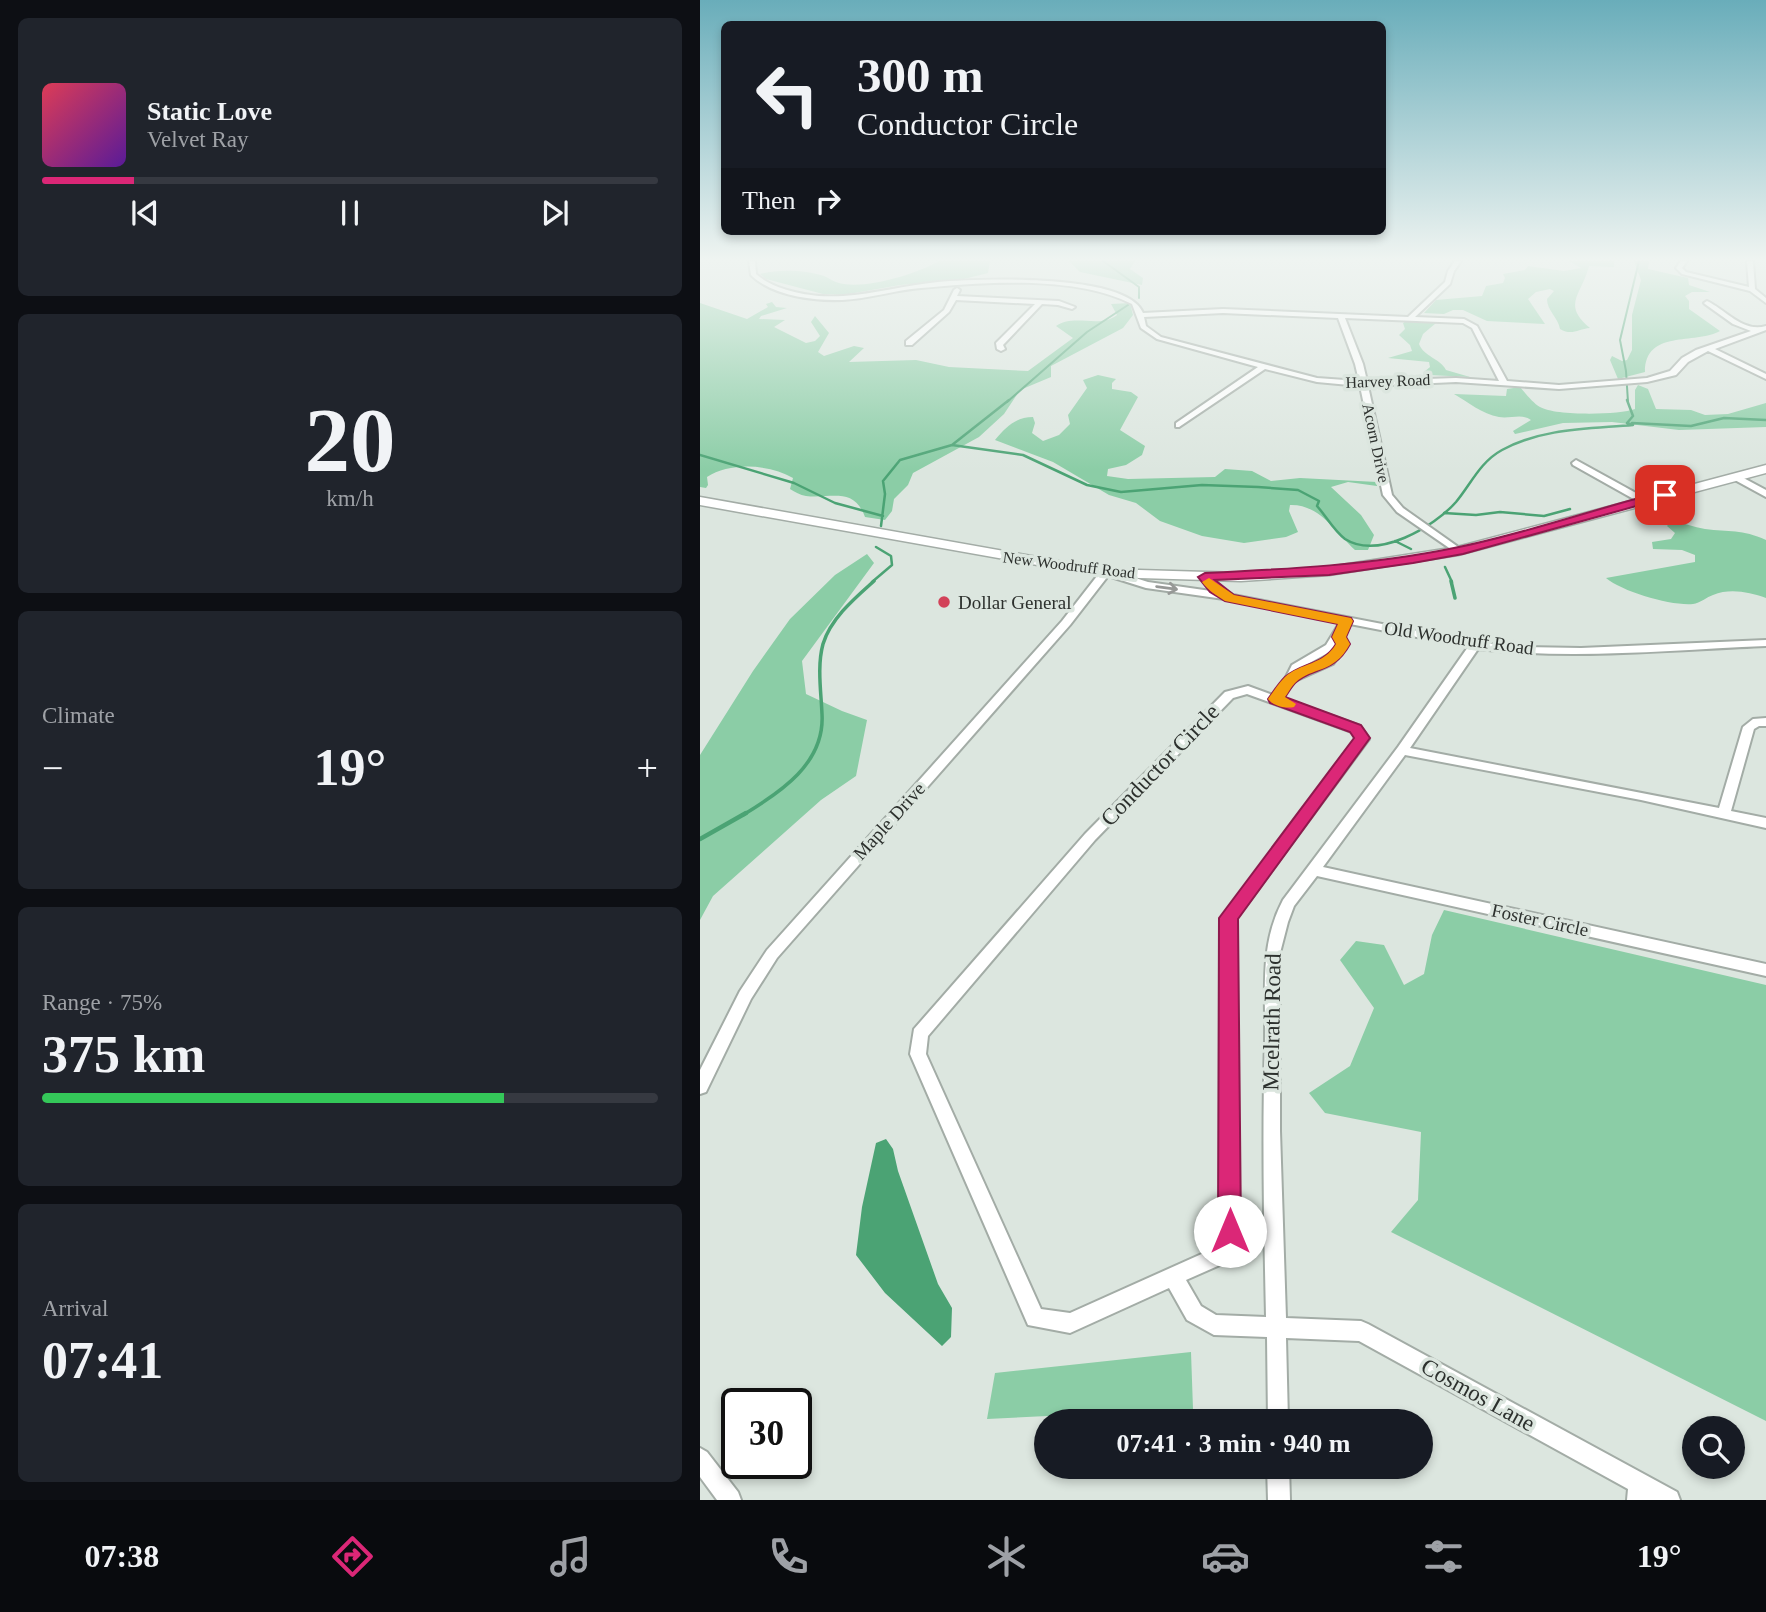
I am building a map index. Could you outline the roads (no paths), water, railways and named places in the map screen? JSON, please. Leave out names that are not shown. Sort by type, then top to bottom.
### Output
[{"type":"main road","name":"New Woodruff Road","points":[[700,501],[998,556],[1107,573],[1205,577],[1329,571],[1458,551],[1766,469]]},
{"type":"street","points":[[909,343],[923,331]]},
{"type":"street","points":[[1001,349],[999,345],[1012,331]]},
{"type":"street","name":"Harvey Road","points":[[1149,331],[1159,338],[1328,382],[1363,384],[1432,380],[1559,387],[1637,381],[1670,375],[1691,356],[1759,331]]},
{"type":"street","name":"Acorn Drive","points":[[1346,331],[1363,384],[1388,495],[1400,510],[1458,551]]},
{"type":"street","points":[[1477,331],[1504,383]]},
{"type":"street","points":[[1708,348],[1766,377]]},
{"type":"street","points":[[1179,425],[1264,366]]},
{"type":"street","points":[[1576,463],[1642,500]]},
{"type":"street","points":[[1736,477],[1766,494]]},
{"type":"street","points":[[1107,573],[1146,585],[1224,596]]},
{"type":"street","name":"Maple Drive","points":[[700,1087],[745,995],[772,954],[1066,623],[1107,573]]},
{"type":"street","points":[[1205,577],[1224,596]]},
{"type":"street","name":"Old Woodruff Road","points":[[1224,596],[1475,645],[1558,651],[1766,643]]},
{"type":"street","points":[[1276,699],[1292,678],[1292,671],[1303,660],[1327,649],[1339,637],[1346,621]]},
{"type":"street","name":"Mcelrath Road","points":[[1278,1409],[1271,1096],[1272,950],[1277,926],[1288,904],[1402,750],[1475,645]]},
{"type":"street","name":"Conductor Circle","points":[[1248,690],[1276,699],[1356,729],[1363,738],[1228,918],[1230,1231],[1222,1254],[1070,1323],[1035,1318],[918,1054],[920,1034],[1090,837],[1229,695],[1248,690]]},
{"type":"street","points":[[1724,814],[1749,727],[1757,722],[1766,722]]},
{"type":"street","points":[[1402,750],[1766,823]]},
{"type":"street","name":"Foster Circle","points":[[1314,870],[1766,970]]},
{"type":"street","points":[[1174,1278],[1194,1314],[1214,1325],[1277,1326]]},
{"type":"street","name":"Cosmos Lane","points":[[1277,1326],[1361,1331],[1639,1492],[1669,1500]]},
{"type":"street","points":[[700,1460],[730,1500]]},
{"type":"street","points":[[1278,1479],[1279,1500]]},
{"type":"waterway","points":[[1007,402],[1089,331]]},
{"type":"waterway","points":[[1622,331],[1620,340],[1628,402]]},
{"type":"waterway","points":[[952,445],[1009,400]]},
{"type":"waterway","points":[[1445,513],[1476,474],[1502,450],[1549,433],[1633,425],[1627,423],[1633,416],[1627,400]]},
{"type":"waterway","points":[[1632,423],[1691,426],[1724,418],[1766,420]]},
{"type":"waterway","points":[[882,516],[885,494],[883,481],[900,460],[952,445]]},
{"type":"waterway","points":[[952,445],[1023,455],[1087,485],[1121,492],[1202,485],[1298,490],[1319,501],[1317,506],[1345,539],[1373,546],[1395,541]]},
{"type":"waterway","points":[[700,455],[794,483],[835,503],[882,516]]},
{"type":"waterway","points":[[1445,513],[1476,515],[1500,512],[1544,516],[1570,509]]},
{"type":"waterway","points":[[1395,541],[1420,530],[1445,513]]},
{"type":"waterway","points":[[881,526],[882,516]]},
{"type":"waterway","points":[[1395,541],[1411,549]]},
{"type":"waterway","points":[[872,582],[892,565],[891,556],[876,547]]},
{"type":"waterway","points":[[1445,567],[1452,582]]},
{"type":"waterway","points":[[743,815],[798,774],[816,747],[821,731],[820,670],[823,644],[838,617],[874,581]]},
{"type":"waterway","points":[[1451,581],[1455,598]]},
{"type":"waterway","points":[[700,839],[746,813]]},
{"type":"place","name":"Dollar General","points":[[944,602]]}]
